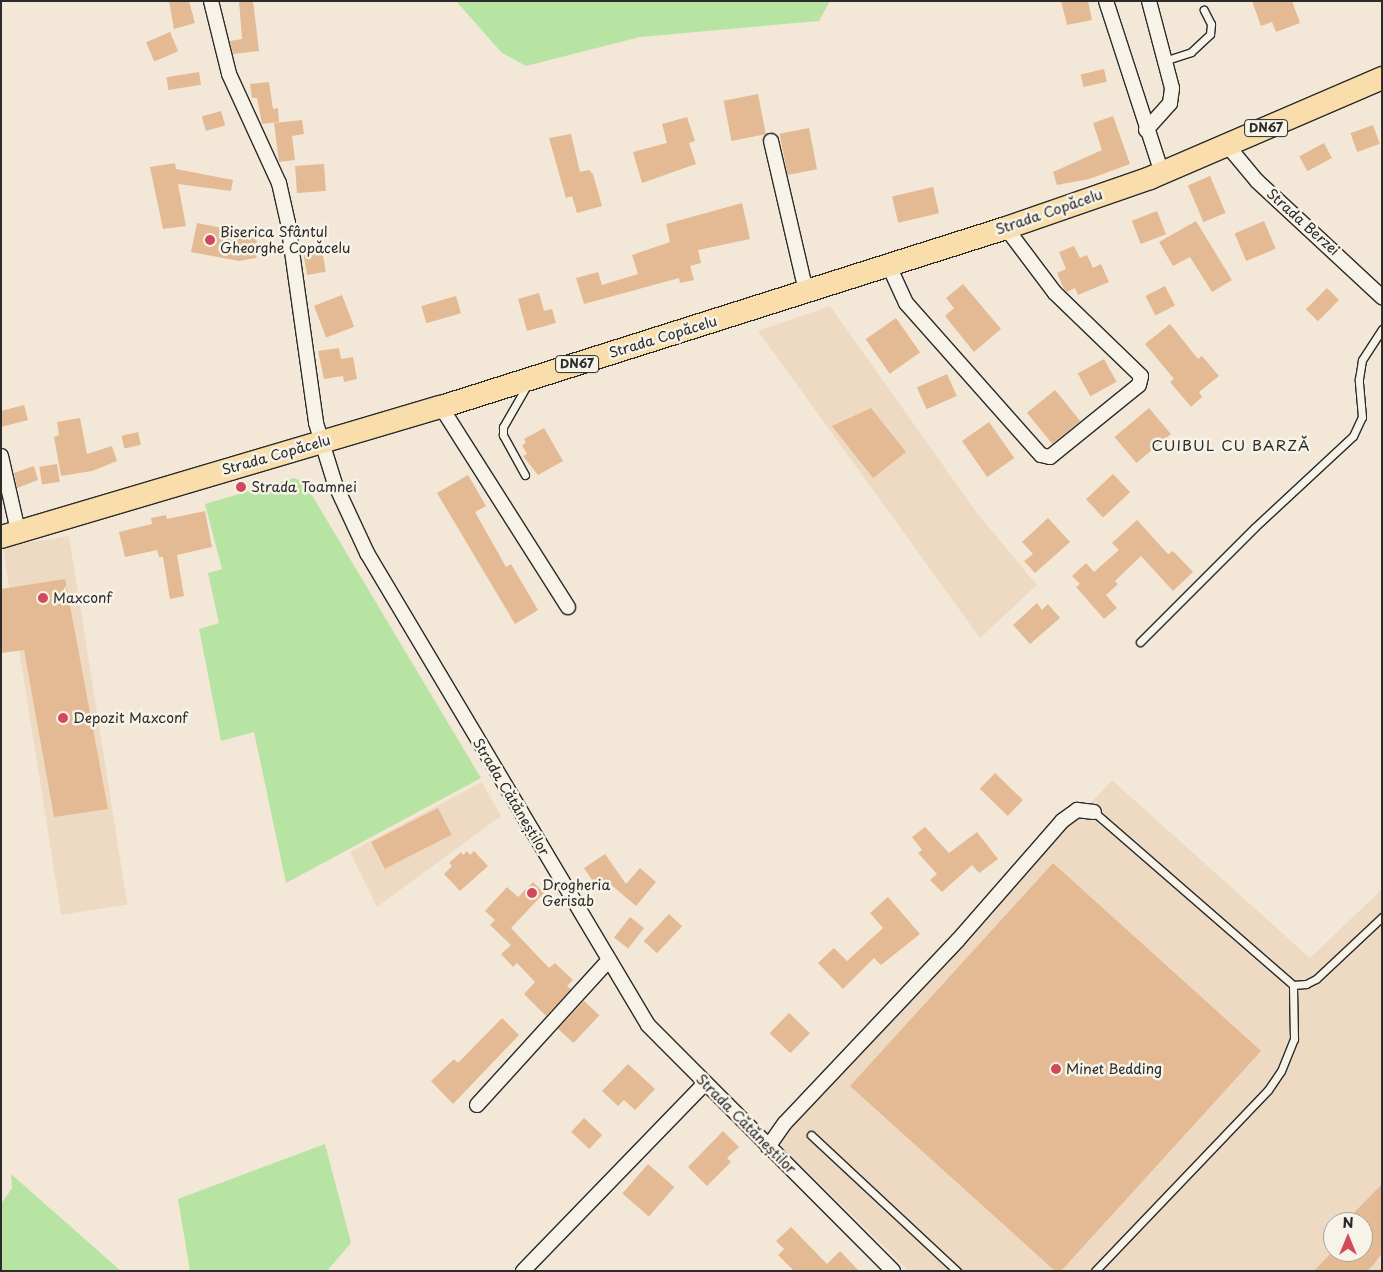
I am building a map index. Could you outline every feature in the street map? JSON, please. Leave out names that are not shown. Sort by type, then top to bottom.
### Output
[{"type":"main road","name":"DN67","points":[[1156,175],[1382,78]]},
{"type":"main road","name":"Strada Copăcelu","points":[[10,534],[441,407],[889,266],[1006,228],[1156,175]]},
{"type":"street","points":[[211,1],[229,74],[279,183],[288,224],[298,309],[322,442]]},
{"type":"street","points":[[1106,1],[1146,130],[1156,175]]},
{"type":"street","points":[[1146,130],[1170,103],[1172,88],[1167,60],[1155,31],[1150,1]]},
{"type":"street","points":[[772,141],[806,292]]},
{"type":"street","name":"Strada Berzei","points":[[1227,145],[1257,181],[1382,297]]},
{"type":"street","points":[[889,266],[897,286],[912,310],[1041,455],[1050,457],[1139,385],[1141,376],[1055,294],[1006,228]]},
{"type":"street","points":[[441,407],[568,607]]},
{"type":"street","name":"Strada Cătăneștilor","points":[[322,442],[335,484],[367,553],[608,961],[648,1025],[894,1271]]},
{"type":"street","points":[[1,456],[10,534]]},
{"type":"street","points":[[768,1147],[785,1124],[951,947],[1062,821],[1077,810],[1094,812]]},
{"type":"street","points":[[477,1105],[608,961]]},
{"type":"street","points":[[523,1271],[705,1084]]},
{"type":"lane","points":[[1167,60],[1191,52],[1210,34],[1211,24],[1204,10]]},
{"type":"lane","points":[[1140,642],[1254,528],[1353,436],[1362,417],[1359,379],[1362,360],[1382,329]]},
{"type":"lane","points":[[525,475],[503,434],[503,427],[534,377]]},
{"type":"lane","points":[[1094,812],[1293,985],[1306,984],[1316,979],[1382,917]]},
{"type":"lane","points":[[1095,1271],[1268,1090],[1281,1071],[1294,1039],[1293,985]]},
{"type":"lane","points":[[811,1135],[957,1271]]},
{"type":"shaded area","points":[[830,306],[977,513],[1037,585],[980,638],[758,331]]},
{"type":"shaded area","points":[[69,536],[127,904],[61,915],[3,546]]},
{"type":"shaded area","points":[[1112,780],[1310,958],[1382,889],[1382,1271],[909,1271],[777,1142]]},
{"type":"shaded area","points":[[482,782],[501,816],[377,907],[350,852]]},
{"type":"green space","points":[[456,1],[830,1],[819,21],[640,37],[526,66],[502,53]]},
{"type":"green space","points":[[294,478],[304,482],[481,778],[286,883],[254,732],[221,741],[199,629],[219,623],[208,573],[222,569],[205,504]]},
{"type":"green space","points":[[325,1144],[351,1243],[327,1271],[190,1271],[178,1199]]},
{"type":"green space","points":[[11,1174],[121,1271],[1,1271],[1,1204],[12,1188]]},
{"type":"building","points":[[169,1],[189,1],[195,23],[174,29]]},
{"type":"building","points":[[239,1],[253,1],[259,51],[233,54],[230,41],[242,39]]},
{"type":"building","points":[[1061,1],[1088,1],[1092,20],[1067,25]]},
{"type":"building","points":[[1252,1],[1292,1],[1300,23],[1276,32],[1272,22],[1261,26]]},
{"type":"building","points":[[170,32],[178,51],[154,61],[146,42]]},
{"type":"building","points":[[1104,69],[1107,82],[1084,87],[1081,74]]},
{"type":"building","points":[[199,72],[201,85],[168,90],[166,77]]},
{"type":"building","points":[[269,82],[273,109],[278,108],[279,122],[262,124],[257,98],[252,98],[250,84]]},
{"type":"building","points":[[758,94],[766,134],[731,141],[724,101]]},
{"type":"building","points":[[221,111],[225,125],[206,131],[202,117]]},
{"type":"building","points":[[1113,116],[1130,164],[1089,179],[1057,185],[1053,172],[1102,150],[1093,123]]},
{"type":"building","points":[[687,117],[695,141],[689,143],[696,164],[642,183],[633,152],[667,143],[662,124]]},
{"type":"building","points":[[302,120],[304,134],[292,136],[295,160],[279,162],[274,123]]},
{"type":"building","points":[[1373,125],[1380,144],[1357,152],[1350,133]]},
{"type":"building","points":[[809,128],[817,169],[788,175],[780,134]]},
{"type":"building","points":[[571,134],[580,172],[589,170],[593,174],[602,206],[577,213],[572,196],[566,198],[549,138]]},
{"type":"building","points":[[1324,143],[1332,158],[1307,171],[1299,156]]},
{"type":"building","points":[[175,163],[176,169],[233,180],[231,191],[178,184],[186,226],[163,229],[150,167]]},
{"type":"building","points":[[324,164],[326,191],[297,193],[295,166]]},
{"type":"building","points":[[1210,176],[1226,213],[1204,222],[1188,185]]},
{"type":"building","points":[[933,187],[939,213],[898,223],[892,196]]},
{"type":"building","points":[[742,203],[750,239],[698,250],[701,263],[690,266],[694,280],[680,283],[679,278],[584,304],[576,278],[598,272],[602,285],[638,274],[632,255],[670,242],[666,224]]},
{"type":"building","points":[[1157,211],[1166,234],[1141,244],[1132,221]]},
{"type":"building","points":[[1196,221],[1232,280],[1212,292],[1190,257],[1173,266],[1159,242]]},
{"type":"building","points":[[1264,221],[1276,249],[1246,261],[1235,234]]},
{"type":"building","points":[[197,223],[248,233],[256,239],[259,249],[256,258],[239,261],[191,252]]},
{"type":"building","points":[[1074,246],[1080,258],[1087,255],[1093,268],[1101,264],[1109,282],[1078,295],[1075,288],[1067,292],[1064,289],[1057,273],[1066,269],[1059,252]]},
{"type":"building","points":[[322,250],[326,272],[307,275],[303,253]]},
{"type":"building","points":[[963,284],[1001,329],[974,352],[945,316],[954,308],[946,298]]},
{"type":"building","points":[[1165,286],[1175,306],[1155,316],[1145,296]]},
{"type":"building","points":[[1327,288],[1339,300],[1318,321],[1306,309]]},
{"type":"building","points":[[539,293],[544,311],[552,309],[556,323],[527,331],[518,299]]},
{"type":"building","points":[[342,295],[354,327],[326,337],[314,306]]},
{"type":"building","points":[[456,296],[461,313],[426,323],[421,306]]},
{"type":"building","points":[[896,318],[920,352],[890,374],[866,339]]},
{"type":"building","points":[[1170,324],[1198,359],[1202,356],[1219,376],[1199,392],[1202,397],[1191,407],[1170,382],[1174,379],[1145,344]]},
{"type":"building","points":[[339,348],[341,359],[353,357],[357,379],[344,382],[343,376],[324,379],[318,351]]},
{"type":"building","points":[[1104,359],[1117,382],[1090,396],[1078,374]]},
{"type":"building","points":[[947,374],[957,396],[927,409],[917,387]]},
{"type":"building","points":[[1055,390],[1080,421],[1052,444],[1027,413]]},
{"type":"building","points":[[24,405],[28,420],[1,427],[1,411]]},
{"type":"building","points":[[871,408],[906,452],[873,478],[832,426]]},
{"type":"building","points":[[1149,408],[1171,434],[1136,463],[1115,437]]},
{"type":"building","points":[[80,418],[87,454],[112,446],[117,461],[92,471],[61,476],[54,437],[59,435],[57,422]]},
{"type":"building","points":[[989,422],[1014,458],[987,477],[962,441]]},
{"type":"building","points":[[544,428],[563,461],[538,475],[523,456],[527,454],[522,445],[526,443],[524,439]]},
{"type":"building","points":[[138,432],[141,445],[124,448],[121,436]]},
{"type":"building","points":[[57,464],[60,482],[42,485],[39,467]]},
{"type":"building","points":[[34,466],[38,480],[17,488],[14,473]]},
{"type":"building","points":[[1113,474],[1130,492],[1103,518],[1086,499]]},
{"type":"building","points":[[468,475],[486,506],[475,512],[506,567],[511,564],[538,610],[515,624],[437,493]]},
{"type":"building","points":[[205,511],[212,547],[177,555],[184,596],[170,599],[163,557],[159,557],[157,550],[125,557],[119,532],[152,524],[151,518],[166,515],[167,519]]},
{"type":"building","points":[[1048,518],[1070,542],[1035,573],[1024,561],[1033,554],[1022,542]]},
{"type":"building","points":[[1137,520],[1168,554],[1173,551],[1193,572],[1173,591],[1141,556],[1115,581],[1118,584],[1106,595],[1117,608],[1104,619],[1076,587],[1080,584],[1072,576],[1086,563],[1094,572],[1119,550],[1112,543]]},
{"type":"building","name":"Depozit Maxconf","points":[[65,579],[108,809],[54,817],[24,650],[1,653],[1,589]]},
{"type":"building","points":[[1037,603],[1042,610],[1048,604],[1060,618],[1030,644],[1013,625]]},
{"type":"building","points":[[995,773],[1023,800],[1008,816],[980,789]]},
{"type":"building","points":[[438,808],[452,835],[385,869],[371,842]]},
{"type":"building","points":[[925,827],[949,853],[977,832],[998,859],[979,873],[972,865],[942,892],[930,880],[937,874],[918,853],[922,850],[912,837]]},
{"type":"building","points":[[467,851],[470,855],[474,851],[488,866],[460,891],[444,874],[452,866],[449,863],[461,852],[463,855]]},
{"type":"building","points":[[605,854],[626,884],[640,868],[656,882],[636,906],[609,883],[599,890],[584,868]]},
{"type":"building","name":"Minet Bedding","points":[[1053,863],[1261,1051],[1061,1271],[1055,1271],[850,1086]]},
{"type":"building","points":[[533,882],[544,893],[511,928],[549,968],[555,963],[573,980],[567,986],[571,989],[546,1016],[524,994],[535,982],[517,963],[513,967],[501,954],[511,945],[490,925],[495,920],[485,911],[507,887],[518,897]]},
{"type":"building","points":[[888,897],[920,934],[881,965],[874,958],[843,989],[818,963],[834,948],[847,961],[883,928],[870,913]]},
{"type":"building","points":[[669,914],[682,926],[657,953],[644,941]]},
{"type":"building","points":[[630,917],[644,928],[628,949],[614,937]]},
{"type":"building","points":[[584,1001],[599,1015],[573,1043],[558,1029]]},
{"type":"building","points":[[789,1013],[810,1033],[790,1053],[770,1033]]},
{"type":"building","points":[[502,1018],[519,1035],[453,1104],[431,1081],[454,1059],[458,1063]]},
{"type":"building","points":[[628,1064],[655,1089],[635,1110],[624,1100],[618,1106],[602,1091]]},
{"type":"building","points":[[584,1118],[602,1135],[589,1149],[571,1132]]},
{"type":"building","points":[[723,1131],[739,1147],[727,1158],[731,1162],[707,1186],[688,1167]]},
{"type":"building","points":[[648,1164],[674,1187],[649,1216],[622,1193]]},
{"type":"building","points":[[1382,1184],[1382,1253],[1367,1271],[1314,1271],[1323,1262],[1373,1262],[1373,1212],[1355,1212]]},
{"type":"building","points":[[791,1227],[827,1264],[840,1251],[859,1271],[794,1271],[778,1255],[784,1249],[776,1241]]},
{"type":"place","name":"Biserica Sfântul Gheorghe Copăcelu","points":[[210,240]]},
{"type":"place","name":"Strada Toamnei","points":[[241,487]]},
{"type":"place","name":"Maxconf","points":[[43,598]]},
{"type":"place","name":"Depozit Maxconf","points":[[63,718]]},
{"type":"place","name":"Drogheria Gerisab","points":[[532,893]]},
{"type":"place","name":"Minet Bedding","points":[[1056,1069]]},
{"type":"district","name":"CUIBUL CU BARZĂ","points":[[1231,445]]}]
